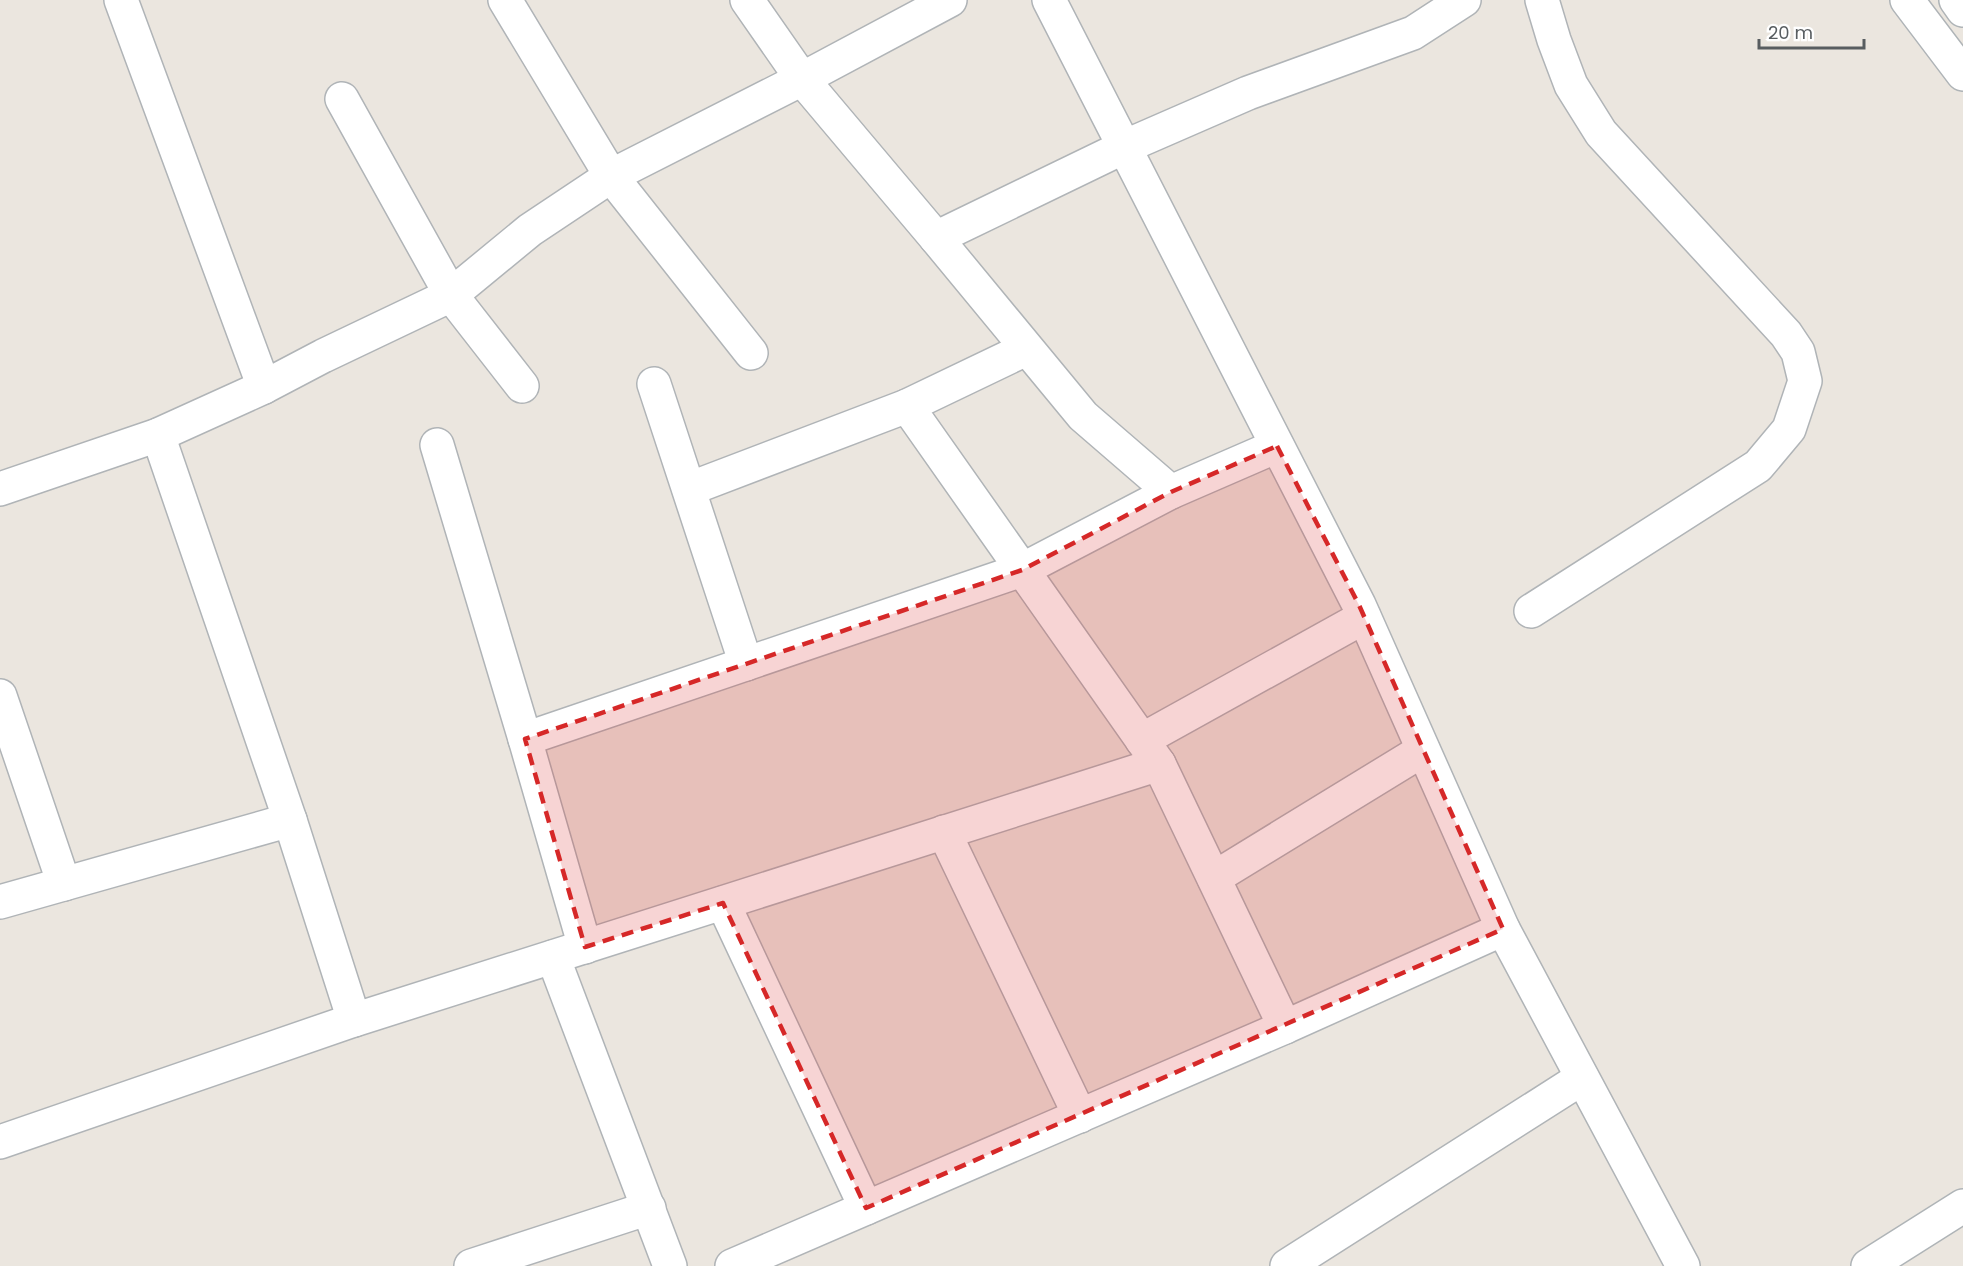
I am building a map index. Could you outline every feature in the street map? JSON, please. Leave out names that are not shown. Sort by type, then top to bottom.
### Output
[{"type":"street","points":[[121,0],[264,387]]},
{"type":"street","points":[[505,0],[611,176],[751,353]]},
{"type":"street","points":[[747,0],[801,80],[936,238],[1083,416],[1171,492]]},
{"type":"street","points":[[0,489],[158,435],[264,387],[451,295],[530,230],[611,176],[801,80],[950,0]]},
{"type":"street","points":[[1049,0],[1364,617],[1503,929],[1683,1266]]},
{"type":"street","points":[[936,238],[1124,147],[1248,93],[1413,33],[1464,0]]},
{"type":"street","points":[[1531,611],[1758,466],[1790,429],[1805,381],[1798,352],[1786,334],[1601,133],[1571,85],[1542,0]]},
{"type":"street","points":[[1907,0],[1963,74]]},
{"type":"street","points":[[1956,0],[1963,10]]},
{"type":"street","points":[[342,99],[451,295],[522,386]]},
{"type":"street","points":[[689,489],[907,406],[1026,349]]},
{"type":"street","points":[[654,384],[746,663]]},
{"type":"street","points":[[907,406],[1151,752],[1286,1027]]},
{"type":"street","points":[[158,435],[290,820],[354,1020]]},
{"type":"street","points":[[436,445],[585,947]]},
{"type":"street","points":[[525,739],[1022,570],[1171,492],[1277,446]]},
{"type":"street","points":[[0,1142],[354,1020],[944,832],[1151,752],[1364,617]]},
{"type":"street","points":[[0,696],[64,884]]},
{"type":"street","points":[[1214,878],[1423,750]]},
{"type":"street","points":[[0,902],[290,820]]},
{"type":"street","points":[[944,832],[1080,1116]]},
{"type":"street","points":[[723,903],[866,1208]]},
{"type":"street","points":[[732,1266],[1286,1027],[1503,929]]},
{"type":"street","points":[[553,957],[670,1266]]},
{"type":"street","points":[[1287,1266],[1582,1078]]},
{"type":"street","points":[[1868,1266],[1963,1206]]},
{"type":"street","points":[[471,1266],[649,1208]]},
{"type":"highlighted area","points":[[1277,446],[1359,605],[1503,929],[866,1208],[723,903],[585,947],[525,739],[1022,570],[1171,492]]}]
